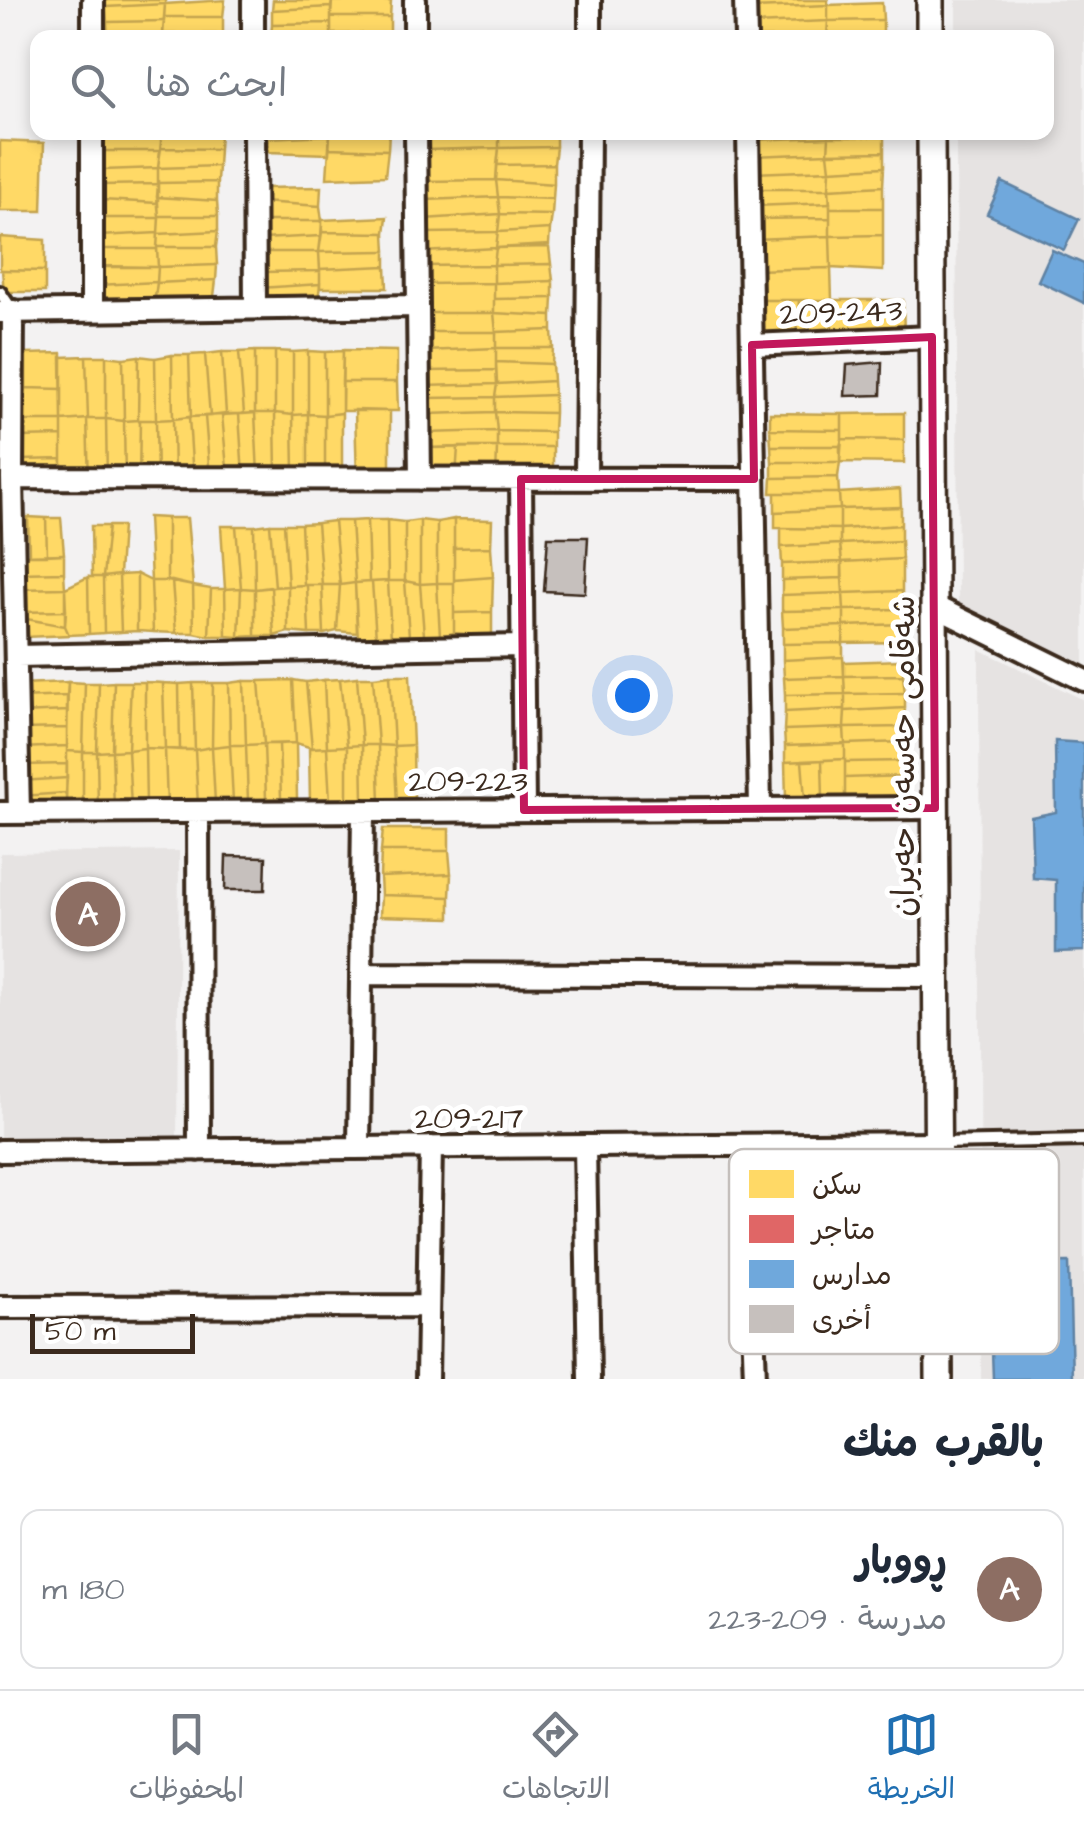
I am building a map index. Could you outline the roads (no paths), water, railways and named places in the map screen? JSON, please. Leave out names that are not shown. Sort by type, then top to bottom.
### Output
[{"type":"street","points":[[93,0],[93,30]]},
{"type":"street","points":[[252,0],[253,30]]},
{"type":"street","points":[[414,0],[415,30]]},
{"type":"street","points":[[590,0],[590,30]]},
{"type":"street","points":[[746,0],[746,30]]},
{"type":"street","points":[[930,0],[930,30]]},
{"type":"street","points":[[92,140],[92,310]]},
{"type":"street","points":[[254,140],[256,308]]},
{"type":"street","points":[[416,140],[420,479]]},
{"type":"street","points":[[586,479],[589,140]]},
{"type":"street","points":[[748,140],[760,809]]},
{"type":"street","name":"شەقامی حەسەن حەیران","points":[[931,140],[938,1149]]},
{"type":"street","points":[[9,813],[16,656],[6,311],[418,306]]},
{"type":"street","name":"209-243","points":[[752,345],[932,338]]},
{"type":"street","points":[[12,478],[754,480]]},
{"type":"street","points":[[521,479],[524,810]]},
{"type":"street","points":[[934,606],[1084,680]]},
{"type":"street","points":[[16,656],[522,646]]},
{"type":"street","name":"209-223","points":[[9,813],[935,808]]},
{"type":"street","points":[[359,1148],[362,811]]},
{"type":"street","points":[[198,812],[199,1150]]},
{"type":"street","points":[[360,974],[936,976]]},
{"type":"street","name":"209-217","points":[[0,1152],[938,1143]]},
{"type":"street","points":[[748,1144],[748,1149]]},
{"type":"street","points":[[585,1146],[589,1379]]},
{"type":"street","points":[[428,1379],[431,1147]]},
{"type":"street","points":[[0,1307],[428,1306]]},
{"type":"street","points":[[754,1354],[755,1379]]},
{"type":"street","name":"شەقامی حەسەن حەیران","points":[[939,1354],[939,1379]]},
{"type":"lane","points":[[0,292],[6,311]]},
{"type":"lane","points":[[938,1143],[1084,1140]]},
{"type":"place","name":"ڕووبار","points":[[88,914]]}]
